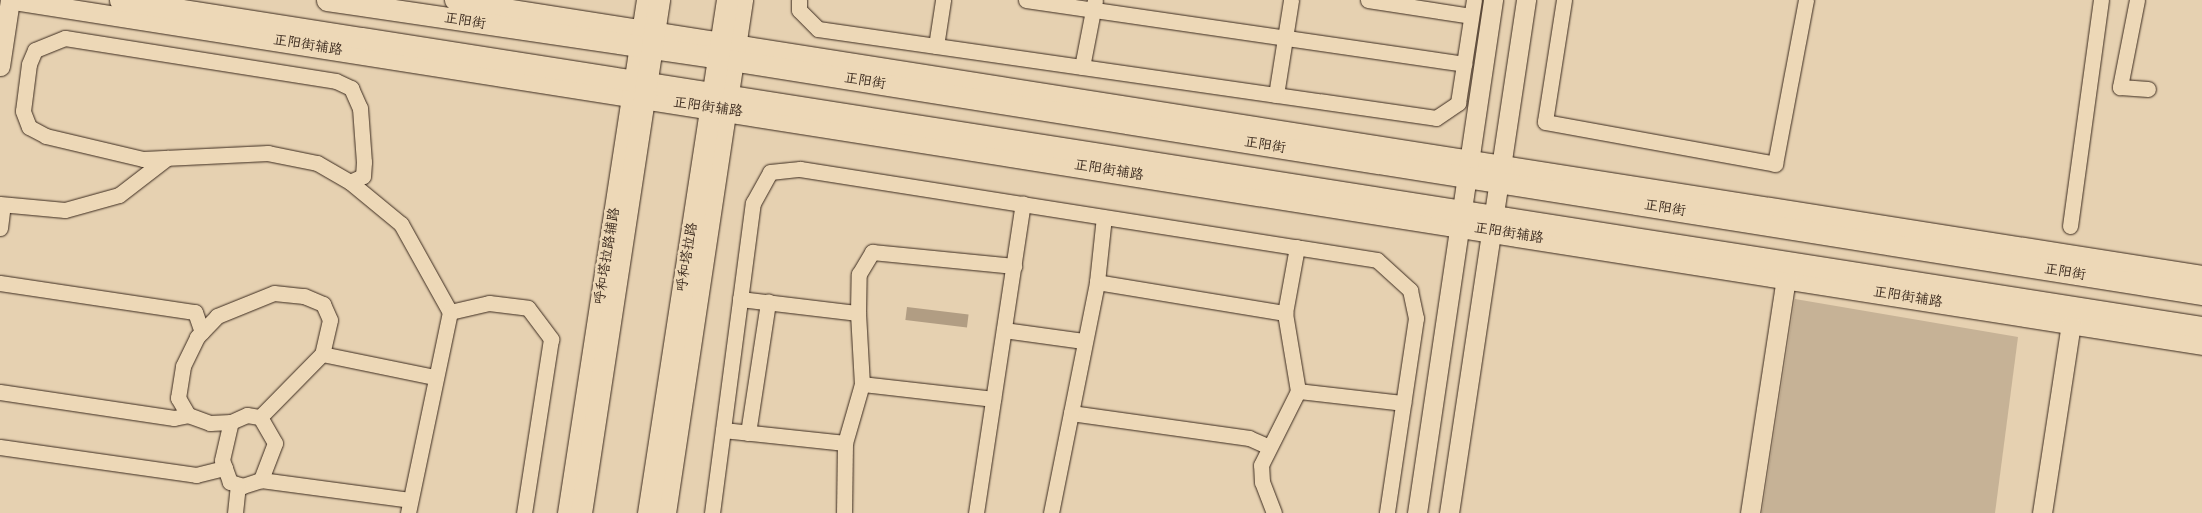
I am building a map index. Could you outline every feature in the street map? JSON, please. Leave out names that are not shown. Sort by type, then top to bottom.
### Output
[{"type":"main road","points":[[120,0],[639,90],[720,101],[1788,270],[2202,327]]},
{"type":"main road","name":"正阳街","points":[[327,0],[728,50],[1499,172],[2202,294]]},
{"type":"main road","points":[[581,513],[639,90],[647,40],[659,0]]},
{"type":"main road","name":"呼和塔拉路","points":[[648,513],[728,50],[727,0]]},
{"type":"street","points":[[0,66],[12,0]]},
{"type":"street","name":"正阳街辅路","points":[[12,0],[639,90]]},
{"type":"street","points":[[454,0],[647,40],[646,0]]},
{"type":"street","points":[[728,50],[743,0]]},
{"type":"street","points":[[799,0],[799,10],[818,29],[1436,118],[1458,103],[1474,0]]},
{"type":"street","points":[[936,46],[942,0]]},
{"type":"street","points":[[1026,0],[1094,5],[1464,64]]},
{"type":"street","points":[[1276,95],[1282,35],[1291,0]]},
{"type":"street","points":[[1368,0],[1471,16]]},
{"type":"street","points":[[1417,513],[1460,218],[1465,168],[1493,0]]},
{"type":"street","points":[[1449,513],[1491,223],[1526,0]]},
{"type":"street","points":[[1564,0],[1545,122],[1775,164],[1806,0]]},
{"type":"street","points":[[2070,226],[2101,0]]},
{"type":"street","points":[[2137,0],[2120,87],[2148,89]]},
{"type":"street","points":[[1082,67],[1094,5]]},
{"type":"street","points":[[231,422],[222,460],[230,482],[238,485],[261,480],[409,507],[434,377],[450,312],[401,224],[350,182],[318,162],[268,153],[143,159],[46,136],[30,127],[23,111],[29,64],[35,50],[65,38],[336,82],[351,88],[360,108],[362,176],[350,182]]},
{"type":"street","name":"呼和塔拉路辅路","points":[[568,513],[639,90]]},
{"type":"street","points":[[666,513],[720,101]]},
{"type":"street","points":[[0,228],[2,205],[65,210],[110,197],[167,158]]},
{"type":"street","points":[[712,513],[753,203],[770,172],[800,168],[1377,260],[1410,290],[1416,318],[1387,513]]},
{"type":"street","points":[[1499,172],[2202,275]]},
{"type":"street","points":[[976,513],[1023,204]]},
{"type":"street","points":[[1052,513],[1083,341],[1097,282],[1104,217]]},
{"type":"street","points":[[1274,513],[1262,482],[1261,465],[1298,390],[1285,313],[1297,247]]},
{"type":"street","points":[[845,513],[845,443],[862,384],[858,313],[860,274],[872,252],[1014,266]]},
{"type":"street","points":[[1750,513],[1788,270]]},
{"type":"street","name":"正阳街辅路","points":[[1788,270],[2071,324],[2202,346]]},
{"type":"street","points":[[1097,282],[1285,313]]},
{"type":"street","points":[[0,283],[195,312],[202,332]]},
{"type":"street","points":[[188,415],[178,398],[183,366],[202,332],[217,316],[274,294],[304,296],[323,304],[330,320],[322,354],[260,417]]},
{"type":"street","points":[[740,299],[858,313]]},
{"type":"street","points":[[748,433],[768,302]]},
{"type":"street","points":[[450,312],[489,303],[528,308],[551,339],[524,513]]},
{"type":"street","points":[[2042,513],[2071,324]]},
{"type":"street","points":[[1004,330],[1083,341]]},
{"type":"street","points":[[322,354],[434,377]]},
{"type":"street","points":[[862,384],[993,399]]},
{"type":"street","points":[[1298,390],[1403,403]]},
{"type":"street","points":[[0,392],[174,418],[188,415],[210,423],[231,422],[246,415],[260,417]]},
{"type":"street","points":[[1070,413],[1249,438],[1269,447]]},
{"type":"street","points":[[260,417],[275,443],[261,480]]},
{"type":"street","points":[[723,430],[845,443]]},
{"type":"street","points":[[0,448],[196,475],[225,468]]},
{"type":"street","points":[[235,513],[238,485]]},
{"type":"shaded area","points":[[1795,299],[2018,337],[1995,513],[1762,513]]},
{"type":"building","points":[[907,307],[969,315],[967,327],[905,320]]}]
